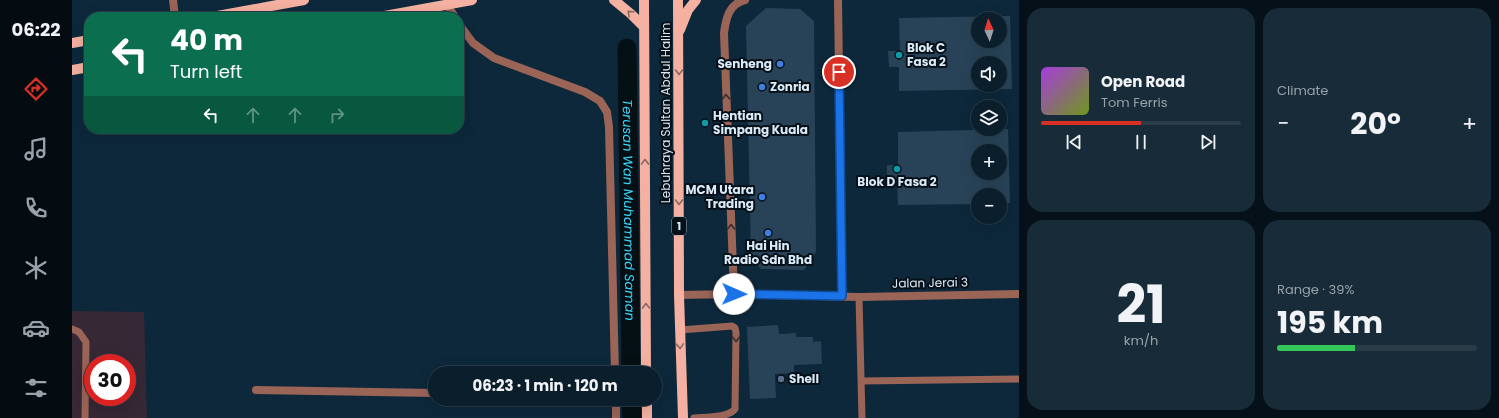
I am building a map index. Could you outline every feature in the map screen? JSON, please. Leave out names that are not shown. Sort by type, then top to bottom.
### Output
[{"type":"main road","points":[[239,12],[304,0]]},
{"type":"main road","points":[[407,12],[472,0]]},
{"type":"main road","points":[[614,0],[632,14],[644,27]]},
{"type":"main road","name":"Lebuhraya Sultan Abdul Halim","points":[[644,0],[646,366]]},
{"type":"main road","name":"Lebuhraya Sultan Abdul Halim","points":[[678,0],[679,295],[682,418]]},
{"type":"main road","points":[[679,33],[688,10],[696,0]]},
{"type":"main road","points":[[72,43],[84,41]]},
{"type":"main road","points":[[72,70],[84,68]]},
{"type":"main road","points":[[647,406],[647,418]]},
{"type":"street","points":[[173,0],[174,12]]},
{"type":"street","points":[[734,294],[724,33],[726,18],[729,12],[734,6],[745,0]]},
{"type":"street","points":[[838,0],[842,296]]},
{"type":"street","points":[[447,5],[452,12]]},
{"type":"street","points":[[464,31],[473,43],[494,58],[585,92],[600,101],[607,112],[609,135],[615,366]]},
{"type":"street","name":"Jalan Jerai 3","points":[[679,295],[734,294],[859,297],[1019,294]]},
{"type":"street","points":[[256,390],[428,393]]},
{"type":"street","points":[[616,406],[616,418]]},
{"type":"lane","points":[[859,297],[862,418]]},
{"type":"lane","points":[[680,330],[732,326],[735,328],[736,332],[735,409],[732,413],[727,415],[694,418]]},
{"type":"lane","points":[[72,329],[79,332],[86,342],[85,418]]},
{"type":"lane","points":[[861,381],[1019,379]]},
{"type":"shaded area","points":[[72,311],[144,312],[147,418],[72,418]]},
{"type":"building","points":[[766,8],[800,9],[814,21],[816,252],[804,270],[761,269],[751,258],[746,26]]},
{"type":"building","name":"Blok C Fasa 2","points":[[1007,16],[1010,16],[1012,89],[1007,89],[1007,56],[971,56],[971,90],[899,91],[899,67],[889,67],[888,51],[900,51],[899,18],[971,17],[971,48],[1007,48]]},
{"type":"building","name":"Blok D Fasa 2","points":[[1008,129],[1010,203],[1007,203],[1007,188],[971,188],[971,204],[898,205],[897,181],[887,181],[887,165],[898,165],[898,132],[971,130],[971,136],[1007,136]]},
{"type":"building","points":[[778,325],[779,334],[796,333],[796,337],[813,337],[813,342],[821,341],[822,364],[794,365],[794,373],[775,374],[776,398],[750,399],[747,327]]},
{"type":"waterway","name":"Terusan Wan Muhammad Saman","points":[[627,48],[631,366]]},
{"type":"waterway","name":"Terusan Wan Muhammad Saman","points":[[631,406],[632,418]]},
{"type":"place","name":"Blok C Fasa 2","points":[[899,55]]},
{"type":"place","name":"Senheng","points":[[780,64]]},
{"type":"place","name":"Zonria","points":[[762,87]]},
{"type":"place","name":"Hentian Simpang Kuala","points":[[705,123]]},
{"type":"place","name":"Blok D Fasa 2","points":[[897,169]]},
{"type":"place","name":"MCM Utara Trading","points":[[762,197]]},
{"type":"place","name":"Hai Hin Radio Sdn Bhd","points":[[768,233]]},
{"type":"place","name":"Shell","points":[[781,379]]},
{"type":"route","points":[[734,294],[842,296],[839,72]]}]
